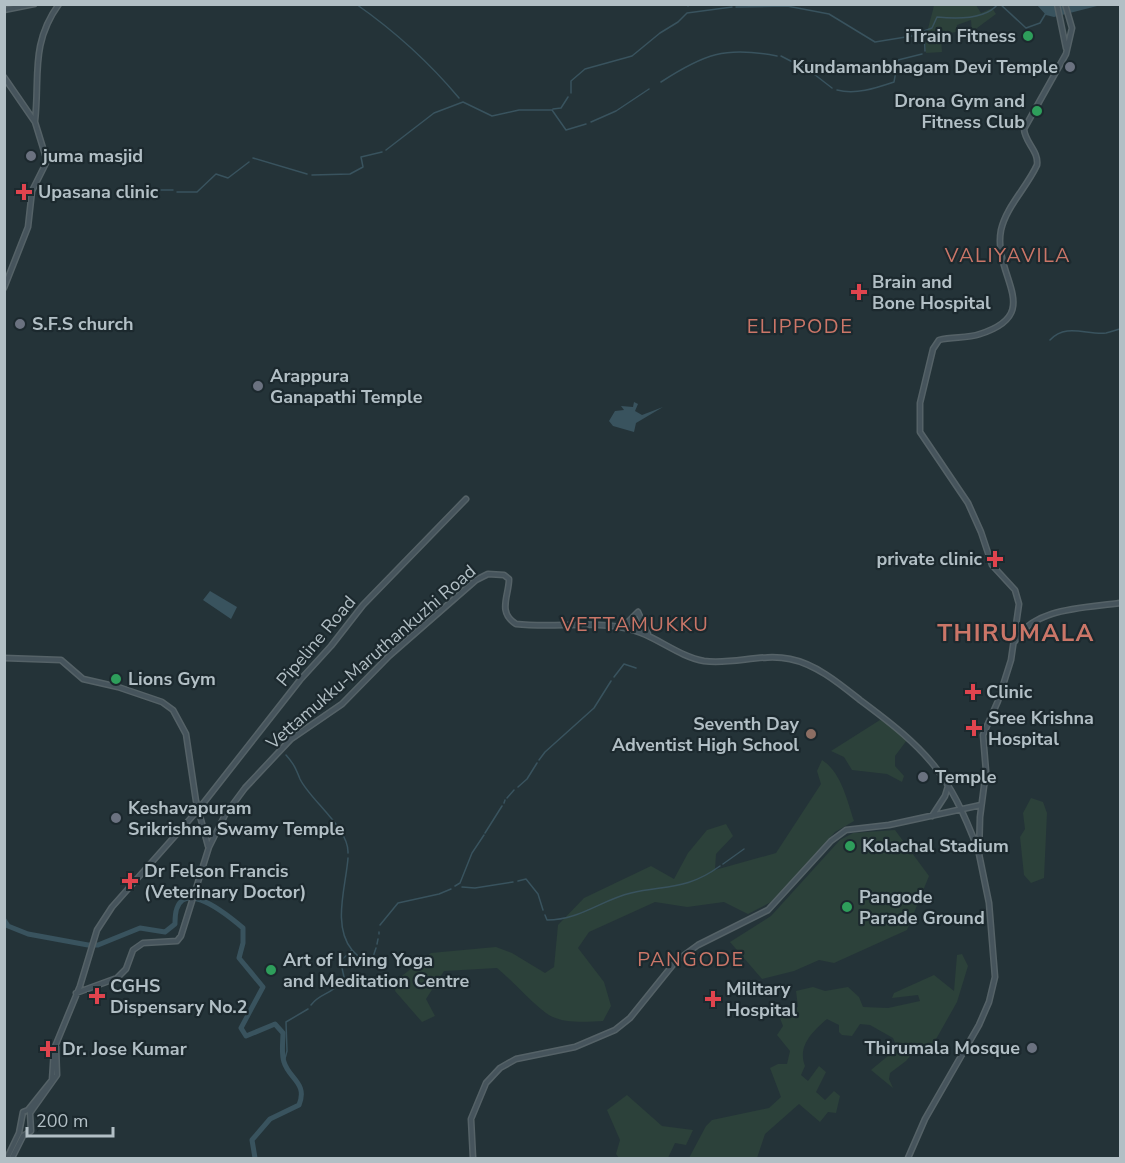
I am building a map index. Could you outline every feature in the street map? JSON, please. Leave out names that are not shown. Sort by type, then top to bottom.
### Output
[{"type":"main road","points":[[4,10],[34,4]]},
{"type":"main road","points":[[35,122],[37,60],[43,32],[59,4]]},
{"type":"main road","points":[[1057,4],[1066,39],[1066,54]]},
{"type":"main road","points":[[979,854],[981,805],[986,771],[983,735],[998,701],[1013,644],[1019,604],[1018,594],[992,566],[973,512],[920,432],[918,414],[933,349],[939,340],[982,334],[1007,321],[1014,311],[1014,295],[1002,267],[1000,231],[1038,162],[1024,129],[1040,96],[1056,74],[1066,54],[1072,28],[1065,4]]},
{"type":"main road","points":[[4,77],[35,122],[47,161],[32,191],[28,227],[4,288]]},
{"type":"main road","name":"Pipeline Road","points":[[29,1112],[57,1075],[56,1046],[86,967],[97,930],[112,907],[198,810],[300,680],[331,646],[363,605],[466,499]]},
{"type":"main road","name":"Vettamukku-Maruthankuzhi Road","points":[[209,847],[236,799],[291,739],[342,704],[389,656],[483,576],[500,574],[509,579],[505,608],[510,619],[516,624],[555,626],[589,624],[623,627]]},
{"type":"main road","points":[[1016,628],[1022,628],[1059,612],[1120,603]]},
{"type":"main road","points":[[648,635],[638,612],[623,627],[648,635],[701,660],[787,658],[815,669],[899,729],[930,758],[962,809],[979,854],[989,903],[995,977],[979,1025],[925,1119],[908,1158]]},
{"type":"main road","points":[[1013,644],[1022,628]]},
{"type":"main road","points":[[4,658],[61,660],[83,679],[118,687],[162,702],[173,710],[186,734],[198,810],[209,847],[191,908],[177,941],[143,943],[133,950],[126,969],[117,978],[76,993]]},
{"type":"main road","points":[[931,816],[945,796],[948,784]]},
{"type":"main road","points":[[473,1158],[471,1119],[486,1083],[500,1068],[527,1055],[592,1041],[615,1030],[630,1018],[676,961],[698,945],[768,910],[831,841],[846,830],[981,805]]},
{"type":"main road","points":[[12,1158],[21,1134],[19,1126],[23,1114],[27,1117],[29,1112]]},
{"type":"main road","points":[[7,1158],[21,1134],[31,1132],[29,1112]]},
{"type":"main road","points":[[19,1126],[24,1123],[30,1125]]},
{"type":"green space","points":[[934,5],[976,5],[981,13],[992,8],[996,14],[977,28],[977,34],[972,33],[971,20],[957,25],[956,32],[945,34],[941,39],[942,52],[926,53],[927,34]]},
{"type":"green space","points":[[880,720],[892,726],[907,740],[895,756],[895,766],[904,776],[902,782],[887,774],[852,770],[844,757],[831,751]]},
{"type":"green space","points":[[822,760],[829,765],[839,779],[854,821],[835,832],[771,902],[748,914],[724,902],[687,907],[655,902],[589,932],[578,948],[604,982],[611,1006],[603,1021],[573,1021],[552,1017],[497,968],[444,971],[426,999],[435,1016],[422,1022],[395,991],[398,979],[431,953],[496,947],[512,953],[545,973],[554,967],[558,925],[584,898],[651,866],[674,879],[688,853],[707,830],[726,824],[733,836],[716,854],[715,870],[776,853],[821,784],[817,771]]},
{"type":"green space","points":[[1031,798],[1043,802],[1047,813],[1044,878],[1031,883],[1024,875],[1020,837],[1025,829],[1023,813]]},
{"type":"green space","name":"Pangode Parade Ground","points":[[895,830],[929,876],[907,930],[834,963],[819,960],[794,971],[762,979],[730,942],[771,916],[840,840],[853,833]]},
{"type":"green space","points":[[962,954],[968,966],[957,1002],[931,1048],[916,1049],[906,1061],[890,1073],[889,1079],[893,1088],[871,1070],[889,1055],[896,1045],[893,1038],[870,1025],[860,1024],[852,1036],[842,1035],[839,1032],[839,1025],[827,1019],[812,1034],[805,1046],[803,1059],[805,1066],[801,1075],[808,1081],[819,1066],[826,1072],[816,1092],[825,1100],[834,1091],[840,1096],[836,1113],[828,1112],[820,1122],[799,1104],[765,1134],[757,1158],[689,1158],[706,1126],[712,1120],[769,1108],[781,1097],[770,1068],[778,1064],[787,1064],[790,1051],[777,1035],[783,1026],[778,1013],[798,1007],[796,991],[813,987],[825,991],[848,987],[859,997],[863,1007],[888,1008],[920,1001],[918,995],[892,998],[894,993],[934,975],[954,991],[957,955]]},
{"type":"green space","points":[[627,1095],[662,1126],[693,1130],[686,1145],[675,1143],[668,1158],[619,1158],[616,1154],[620,1140],[607,1110]]},
{"type":"water","points":[[1037,5],[1101,5],[1054,17],[1046,15]]},
{"type":"water","points":[[634,402],[638,404],[635,411],[642,415],[663,407],[636,423],[634,432],[613,426],[609,421],[615,411],[624,410],[621,406],[633,407]]},
{"type":"water","points":[[210,591],[237,607],[231,619],[203,600]]},
{"type":"waterway","points":[[356,4],[411,48],[459,98]]},
{"type":"waterway","points":[[925,51],[924,31],[932,28],[937,17],[978,16],[998,4]]},
{"type":"waterway","points":[[1000,4],[1026,28],[1040,23],[1046,13]]},
{"type":"waterway","points":[[736,7],[787,6],[829,14],[875,42],[918,35]]},
{"type":"waterway","points":[[571,93],[571,81],[585,69],[632,56],[687,13],[732,7]]},
{"type":"waterway","points":[[661,82],[703,59],[729,52],[777,56]]},
{"type":"waterway","points":[[837,90],[859,91],[894,82],[898,60],[922,54]]},
{"type":"waterway","points":[[781,56],[810,71],[832,88]]},
{"type":"waterway","points":[[591,122],[616,111],[649,89]]},
{"type":"waterway","points":[[553,109],[561,108],[568,97]]},
{"type":"waterway","points":[[386,150],[434,113],[463,102],[492,116],[519,110],[552,110],[566,130],[586,124]]},
{"type":"waterway","points":[[312,175],[350,174],[363,167],[361,157],[382,152]]},
{"type":"waterway","points":[[253,158],[307,174]]},
{"type":"waterway","points":[[177,192],[197,192],[216,174],[228,178],[249,162]]},
{"type":"waterway","points":[[161,190],[173,190]]},
{"type":"waterway","points":[[1050,340],[1056,335],[1069,331],[1106,333],[1120,329]]},
{"type":"waterway","points":[[614,677],[624,664],[636,668]]},
{"type":"waterway","points":[[539,760],[594,708],[611,681]]},
{"type":"waterway","points":[[286,755],[305,787],[336,824],[347,844],[348,853]]},
{"type":"waterway","points":[[518,787],[527,779],[537,763]]},
{"type":"waterway","points":[[507,798],[514,790]]},
{"type":"waterway","points":[[485,833],[502,806]]},
{"type":"waterway","points":[[455,886],[460,883],[472,853],[484,835]]},
{"type":"waterway","points":[[723,864],[744,849]]},
{"type":"waterway","points":[[348,858],[341,918],[346,940],[352,950],[349,952]]},
{"type":"waterway","points":[[545,915],[547,920],[570,917],[620,896],[687,883],[720,866]]},
{"type":"waterway","points":[[518,881],[526,879],[538,894],[543,910]]},
{"type":"waterway","points":[[462,887],[475,888],[513,882]]},
{"type":"waterway","points":[[380,925],[398,903],[451,889]]},
{"type":"waterway","points":[[4,920],[8,926],[28,934],[98,945],[140,928],[165,932],[175,924],[177,909],[182,900],[191,898],[212,906],[243,928],[243,943],[239,958],[263,987],[241,1028],[246,1036],[275,1024],[283,1033],[282,1051],[286,1068],[300,1086],[301,1091],[299,1105],[270,1119],[252,1140],[255,1158]]},
{"type":"waterway","points":[[377,944],[378,939]]},
{"type":"waterway","points":[[373,957],[376,948]]},
{"type":"waterway","points":[[352,950],[360,958]]},
{"type":"waterway","points":[[341,965],[340,961],[347,955]]},
{"type":"waterway","points":[[311,1005],[339,983],[344,977],[342,968]]},
{"type":"waterway","points":[[284,1062],[287,1051],[286,1022],[308,1009]]},
{"type":"place","name":"iTrain Fitness","points":[[1028,36]]},
{"type":"place","name":"Kundamanbhagam Devi Temple","points":[[1070,67]]},
{"type":"place","name":"Drona Gym and Fitness Club","points":[[1037,111]]},
{"type":"place","name":"juma masjid","points":[[31,156]]},
{"type":"place","name":"Upasana clinic","points":[[24,192]]},
{"type":"place","name":"Brain and Bone Hospital","points":[[859,292]]},
{"type":"place","name":"S.F.S church","points":[[20,324]]},
{"type":"place","name":"Arappura Ganapathi Temple","points":[[258,386]]},
{"type":"place","name":"private clinic","points":[[995,559]]},
{"type":"place","name":"Lions Gym","points":[[116,679]]},
{"type":"place","name":"Clinic","points":[[973,692]]},
{"type":"place","name":"Sree Krishna Hospital","points":[[974,728]]},
{"type":"place","name":"Seventh Day Adventist High School","points":[[811,734]]},
{"type":"place","name":"Temple","points":[[923,777]]},
{"type":"place","name":"Keshavapuram Srikrishna Swamy Temple","points":[[116,818]]},
{"type":"place","name":"Kolachal Stadium","points":[[850,846]]},
{"type":"place","name":"Dr Felson Francis (Veterinary Doctor)","points":[[130,881]]},
{"type":"place","name":"Pangode Parade Ground","points":[[847,907]]},
{"type":"place","name":"Art of Living Yoga and Meditation Centre","points":[[271,970]]},
{"type":"place","name":"CGHS Dispensary No.2","points":[[97,996]]},
{"type":"place","name":"Military Hospital","points":[[713,999]]},
{"type":"place","name":"Thirumala Mosque","points":[[1032,1048]]},
{"type":"place","name":"Dr. Jose Kumar","points":[[48,1049]]},
{"type":"district","name":"VALIYAVILA","points":[[1008,255]]},
{"type":"district","name":"ELIPPODE","points":[[800,326]]},
{"type":"district","name":"VETTAMUKKU","points":[[635,624]]},
{"type":"district","name":"THIRUMALA","points":[[1016,633]]},
{"type":"district","name":"PANGODE","points":[[691,959]]}]
